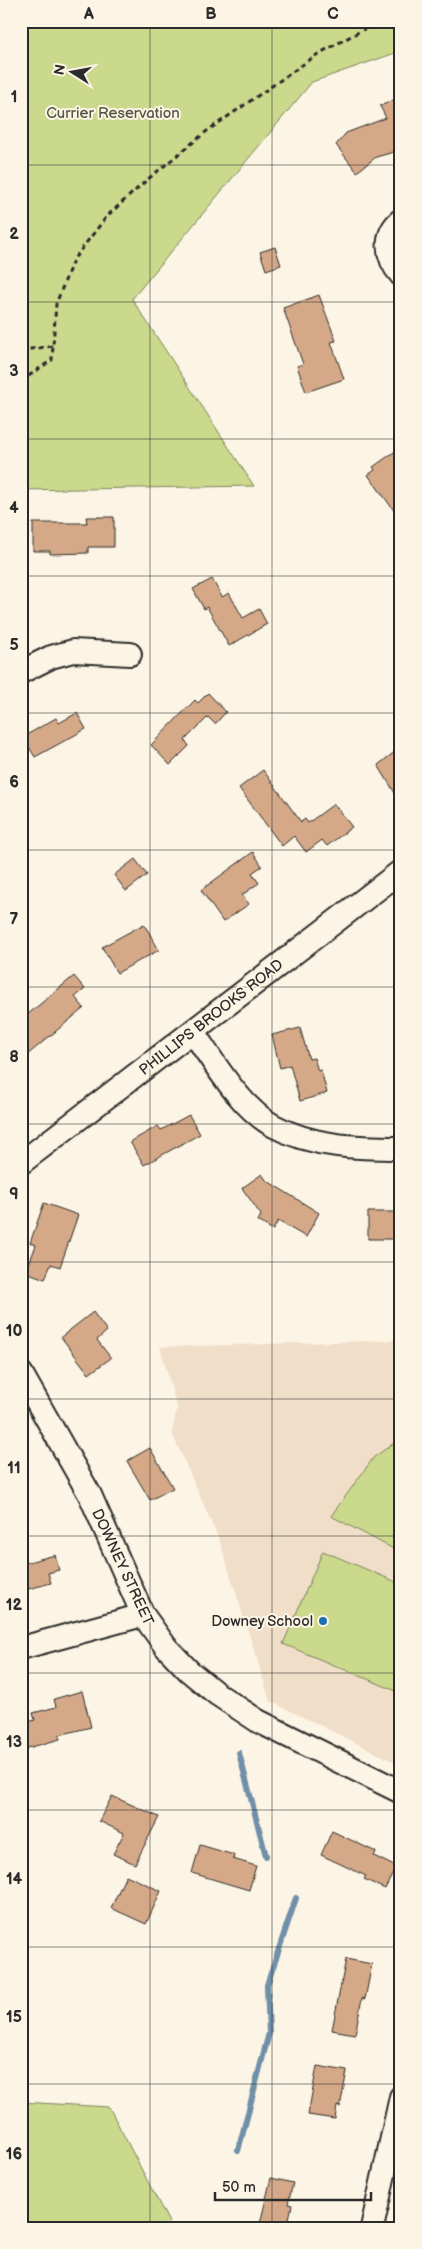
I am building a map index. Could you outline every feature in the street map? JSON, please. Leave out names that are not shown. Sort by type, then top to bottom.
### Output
[{"type":"street","points":[[401,220],[391,234],[388,244],[389,256],[394,267],[401,275]]},
{"type":"street","points":[[21,672],[51,657],[73,651],[130,654]]},
{"type":"street","name":"PHILLIPS BROOKS ROAD","points":[[21,1164],[401,871]]},
{"type":"street","points":[[193,1032],[232,1086],[252,1109],[273,1126],[330,1145],[361,1148],[401,1148]]},
{"type":"street","name":"DOWNEY STREET","points":[[21,1372],[90,1495],[143,1615],[166,1647],[189,1671],[222,1698],[258,1721],[401,1792]]},
{"type":"street","points":[[21,1648],[143,1615]]},
{"type":"street","points":[[372,2228],[401,2097]]},
{"type":"path","points":[[21,381],[52,360],[56,304],[73,260],[107,216],[148,179],[208,131],[318,54],[379,21]]},
{"type":"path","points":[[21,346],[30,349],[53,346]]},
{"type":"shaded area","name":"Downey School","points":[[401,1340],[401,1765],[270,1701],[220,1542],[172,1433],[177,1408],[160,1347]]},
{"type":"green space","name":"Currier Reservation","points":[[21,21],[401,21],[401,51],[312,82],[132,299],[254,486],[21,490]]},
{"type":"green space","points":[[401,1438],[401,1553],[331,1516],[374,1457]]},
{"type":"green space","points":[[323,1551],[401,1584],[401,1693],[283,1644]]},
{"type":"green space","points":[[21,2102],[109,2107],[172,2228],[21,2228]]},
{"type":"building","points":[[396,99],[401,109],[401,150],[376,157],[357,172],[336,145],[346,133],[386,118],[380,106]]},
{"type":"building","points":[[275,247],[281,265],[266,270],[260,252]]},
{"type":"building","points":[[319,295],[336,341],[331,342],[344,379],[306,392],[297,366],[303,364],[283,308]]},
{"type":"building","points":[[401,447],[401,520],[368,475],[375,470],[373,467]]},
{"type":"building","points":[[86,517],[114,517],[114,547],[88,547],[88,553],[50,554],[50,551],[33,551],[33,523],[87,523]]},
{"type":"building","points":[[212,579],[222,597],[229,593],[243,618],[259,609],[267,624],[229,646],[207,607],[204,609],[193,589]]},
{"type":"building","points":[[208,693],[226,712],[215,724],[208,717],[185,740],[189,746],[170,765],[151,745],[195,700],[198,703]]},
{"type":"building","points":[[77,713],[86,729],[35,757],[23,737],[56,718],[59,723]]},
{"type":"building","points":[[401,747],[401,803],[378,765]]},
{"type":"building","points":[[263,770],[301,822],[305,819],[308,823],[334,804],[352,827],[327,846],[322,840],[306,852],[294,836],[282,846],[239,788]]},
{"type":"building","points":[[253,852],[262,866],[252,873],[259,883],[242,895],[249,904],[223,922],[201,890]]},
{"type":"building","points":[[135,859],[147,875],[126,891],[114,875]]},
{"type":"building","points":[[144,924],[159,950],[117,973],[102,947]]},
{"type":"building","points":[[74,976],[85,989],[75,997],[84,1008],[21,1060],[21,1020]]},
{"type":"building","points":[[300,1028],[309,1059],[314,1058],[318,1071],[321,1070],[327,1093],[300,1101],[290,1065],[280,1068],[272,1035]]},
{"type":"building","points":[[189,1115],[200,1134],[144,1165],[130,1142],[158,1126],[161,1130]]},
{"type":"building","points":[[262,1174],[266,1180],[319,1213],[306,1237],[278,1221],[273,1230],[258,1221],[261,1215],[242,1188]]},
{"type":"building","points":[[44,1203],[78,1215],[60,1267],[51,1264],[45,1279],[26,1272],[36,1245],[30,1243]]},
{"type":"building","points":[[368,1212],[401,1212],[401,1239],[368,1239]]},
{"type":"building","points":[[93,1312],[107,1331],[97,1340],[111,1358],[89,1374],[61,1337]]},
{"type":"building","points":[[150,1448],[173,1488],[150,1500],[127,1461]]},
{"type":"building","points":[[55,1555],[59,1570],[48,1573],[51,1583],[21,1591],[21,1564]]},
{"type":"building","points":[[82,1691],[91,1727],[59,1735],[60,1739],[21,1750],[21,1724],[35,1720],[33,1713],[56,1707],[54,1699]]},
{"type":"building","points":[[112,1796],[159,1817],[135,1864],[113,1854],[124,1833],[99,1821]]},
{"type":"building","points":[[332,1831],[376,1852],[374,1856],[396,1867],[385,1889],[364,1879],[366,1876],[321,1855]]},
{"type":"building","points":[[200,1845],[234,1855],[233,1859],[256,1866],[249,1890],[192,1873]]},
{"type":"building","points":[[126,1875],[161,1891],[146,1924],[111,1908]]},
{"type":"building","points":[[346,1959],[372,1964],[365,1999],[362,1998],[355,2034],[332,2030]]},
{"type":"building","points":[[317,2066],[347,2071],[340,2107],[337,2106],[335,2119],[308,2115]]},
{"type":"building","points":[[271,2178],[293,2183],[288,2204],[292,2205],[287,2228],[259,2228]]},
{"type":"waterway","points":[[239,1753],[266,1856]]},
{"type":"waterway","points":[[238,2151],[269,2033],[267,1985],[296,1898]]},
{"type":"place","name":"Downey School","points":[[323,1621]]}]
